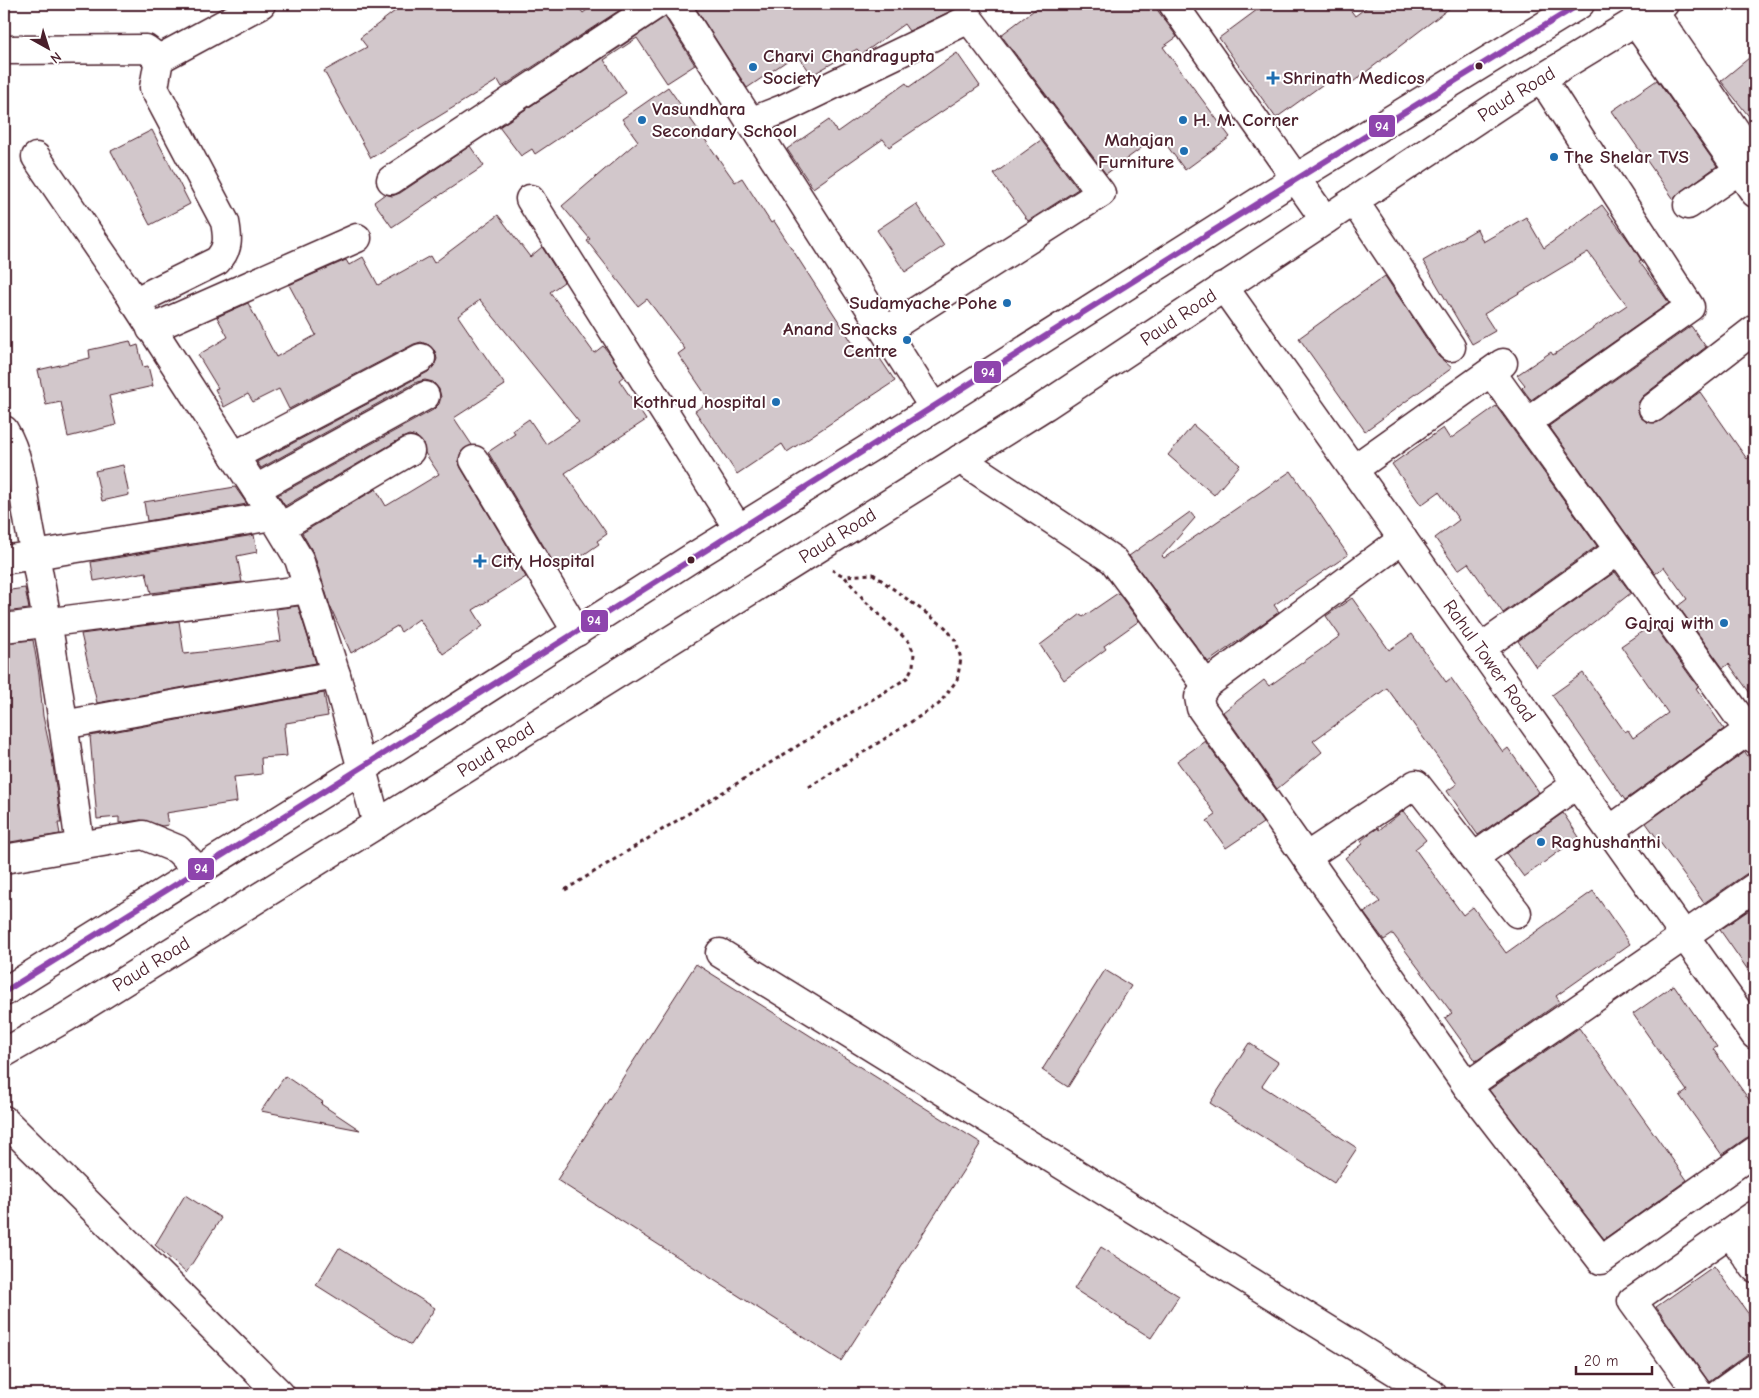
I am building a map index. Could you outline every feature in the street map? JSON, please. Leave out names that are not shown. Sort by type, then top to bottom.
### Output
[{"type":"street","points":[[211,31],[216,4]]},
{"type":"street","points":[[159,59],[261,4]]},
{"type":"street","points":[[391,180],[657,4]]},
{"type":"street","points":[[675,4],[934,408]]},
{"type":"street","points":[[1173,4],[1325,220]]},
{"type":"street","points":[[4,992],[360,770],[1296,178],[1580,4]]},
{"type":"street","points":[[1651,12],[1747,165],[1755,193]]},
{"type":"street","name":"Paud Road","points":[[4,1054],[377,824],[1045,406],[1223,286],[1542,79],[1651,12]]},
{"type":"street","points":[[750,122],[783,109],[969,19],[1101,193],[885,331]]},
{"type":"street","points":[[4,50],[146,49],[159,59]]},
{"type":"street","points":[[134,302],[217,260],[225,252],[228,236],[225,222],[154,88],[159,59]]},
{"type":"street","points":[[1540,413],[1690,306],[1542,79]]},
{"type":"street","points":[[36,158],[134,302],[256,489],[298,559],[336,675],[360,770],[377,824]]},
{"type":"street","points":[[1688,205],[1747,165]]},
{"type":"street","points":[[530,199],[739,530]]},
{"type":"street","points":[[1354,201],[1452,347]]},
{"type":"street","points":[[151,329],[357,238]]},
{"type":"street","name":"Rahul Tower Road","points":[[1223,286],[1577,784],[1752,1024]]},
{"type":"street","points":[[1653,408],[1755,329]]},
{"type":"street","points":[[234,456],[421,358]]},
{"type":"street","points":[[1354,469],[1497,368],[1619,550],[1752,735],[1610,830]]},
{"type":"street","points":[[256,489],[425,396]]},
{"type":"street","points":[[4,430],[10,440],[10,467],[35,555],[49,622],[80,846]]},
{"type":"street","points":[[4,560],[277,522],[410,450]]},
{"type":"street","points":[[960,459],[1113,560],[1206,685]]},
{"type":"street","points":[[474,460],[577,632]]},
{"type":"street","points":[[1403,539],[1206,685],[1199,697],[1201,708],[1467,1086],[1601,1260],[1755,1151]]},
{"type":"street","points":[[1481,648],[1619,550]]},
{"type":"street","points":[[4,628],[309,589]]},
{"type":"street","points":[[63,725],[336,675]]},
{"type":"street","points":[[1306,857],[1416,784],[1517,913]]},
{"type":"street","points":[[1473,858],[1577,784]]},
{"type":"street","points":[[4,859],[143,835],[177,849],[199,871]]},
{"type":"street","points":[[1467,1086],[1755,887]]},
{"type":"street","points":[[720,953],[1432,1394]]},
{"type":"street","points":[[4,1120],[280,1394]]},
{"type":"street","points":[[1699,1394],[1632,1301],[1755,1215]]},
{"type":"street","points":[[1730,1232],[1755,1268]]},
{"type":"street","points":[[1719,1394],[1755,1368]]},
{"type":"path","points":[[565,890],[907,678],[912,666],[914,653],[909,642],[866,602],[844,576],[802,557]]},
{"type":"path","points":[[809,787],[939,704],[957,680],[961,659],[956,640],[945,627],[873,574],[844,576]]},
{"type":"building","points":[[404,4],[576,4],[583,13],[595,4],[629,4],[502,87],[498,80],[371,158],[324,71],[367,47],[360,38]]},
{"type":"building","points":[[693,4],[959,4],[947,13],[909,31],[904,24],[862,54],[857,49],[812,75],[797,54],[747,88]]},
{"type":"building","points":[[1042,4],[1153,4],[1177,37],[1163,47],[1230,137],[1185,170],[1159,135],[1106,174],[1001,35]]},
{"type":"building","points":[[1265,4],[1346,4],[1355,16],[1371,4],[1455,4],[1349,85],[1340,72],[1276,118],[1219,38]]},
{"type":"building","points":[[665,17],[695,65],[667,83],[637,38],[604,60],[626,93],[535,154],[532,149],[521,156],[499,127]]},
{"type":"building","points":[[957,53],[980,86],[889,147],[883,139],[813,188],[787,149],[829,120],[837,132],[906,83],[909,87]]},
{"type":"building","points":[[1755,53],[1755,124],[1721,81]]},
{"type":"building","points":[[1657,80],[1717,166],[1673,198],[1612,111]]},
{"type":"building","points":[[668,87],[735,182],[742,178],[771,223],[774,221],[861,356],[873,348],[895,381],[787,452],[782,444],[737,474],[695,411],[710,401],[678,354],[685,349],[647,299],[638,306],[587,241],[590,239],[562,206],[638,141],[622,119]]},
{"type":"building","points":[[152,130],[190,204],[150,225],[111,151]]},
{"type":"building","points":[[1041,140],[1078,189],[1028,221],[994,174]]},
{"type":"building","points":[[470,146],[484,166],[392,227],[374,202],[385,194],[392,196],[400,193]]},
{"type":"building","points":[[916,204],[944,246],[905,272],[877,230]]},
{"type":"building","points":[[1602,205],[1633,247],[1641,260],[1639,261],[1669,303],[1531,400],[1522,388],[1525,385],[1517,375],[1551,352],[1553,355],[1627,305],[1588,252],[1484,314],[1495,331],[1472,344],[1423,261],[1477,229],[1483,242],[1526,217],[1544,248]]},
{"type":"building","points":[[498,215],[530,257],[542,247],[564,282],[550,292],[594,353],[603,346],[610,354],[624,376],[619,380],[646,420],[565,473],[607,534],[597,541],[599,544],[559,572],[488,452],[515,434],[513,430],[529,419],[546,444],[579,422],[480,300],[458,316],[505,385],[454,418],[472,445],[461,452],[458,461],[526,577],[473,610],[483,626],[443,654],[419,619],[401,632],[397,626],[351,653],[330,606],[314,554],[302,533],[376,489],[386,506],[439,474],[425,453],[423,443],[417,437],[409,435],[285,506],[278,495],[433,410],[439,404],[441,397],[439,389],[433,382],[425,380],[417,382],[261,468],[257,462],[428,372],[434,366],[437,359],[435,351],[429,345],[421,342],[414,344],[289,409],[279,389],[253,402],[248,394],[224,407],[215,389],[218,388],[198,355],[228,337],[217,317],[248,303],[276,357],[316,335],[289,285],[346,260],[349,265],[363,257],[378,285],[430,256],[434,263]]},
{"type":"building","points":[[1385,276],[1438,356],[1452,368],[1365,431],[1299,338]]},
{"type":"building","points":[[1691,326],[1706,347],[1643,396],[1638,403],[1638,411],[1640,417],[1647,422],[1656,423],[1700,392],[1747,459],[1755,453],[1755,700],[1729,664],[1723,668],[1678,606],[1687,599],[1664,567],[1655,574],[1549,426]]},
{"type":"building","points":[[130,341],[132,347],[138,345],[143,367],[148,366],[153,386],[109,396],[116,425],[68,437],[61,402],[46,405],[38,370],[90,358],[89,350]]},
{"type":"building","points":[[1496,406],[1597,546],[1503,613],[1468,563],[1458,570],[1435,538],[1459,520],[1439,492],[1421,505],[1392,464],[1443,428],[1450,439]]},
{"type":"building","points":[[1193,425],[1240,465],[1214,495],[1168,455]]},
{"type":"building","points":[[123,465],[129,495],[102,501],[95,471]]},
{"type":"building","points":[[1291,471],[1348,555],[1274,605],[1279,612],[1208,662],[1129,556],[1190,512],[1195,518],[1162,556],[1164,558]]},
{"type":"building","points":[[235,487],[247,504],[147,521],[144,502]]},
{"type":"building","points":[[254,535],[257,552],[237,556],[242,582],[151,593],[146,572],[94,581],[91,562]]},
{"type":"building","points":[[1615,572],[1631,593],[1536,667],[1518,641]]},
{"type":"building","points":[[25,588],[29,609],[4,612],[4,591]]},
{"type":"building","points":[[1118,593],[1139,621],[1104,646],[1106,649],[1064,680],[1040,645],[1081,614],[1083,617]]},
{"type":"building","points":[[1352,598],[1389,650],[1412,634],[1446,682],[1451,678],[1503,752],[1508,748],[1539,792],[1478,835],[1447,791],[1457,784],[1387,688],[1313,741],[1322,752],[1277,789],[1223,712],[1264,680],[1269,686],[1340,636],[1326,616]]},
{"type":"building","points":[[298,606],[316,663],[97,703],[81,634],[179,621],[184,654],[229,649],[281,641],[276,609]]},
{"type":"building","points":[[1653,624],[1698,687],[1696,688],[1724,729],[1625,800],[1552,695],[1583,673],[1625,732],[1628,730],[1633,738],[1668,713],[1621,646]]},
{"type":"building","points":[[33,640],[39,674],[43,716],[52,758],[61,823],[58,823],[60,834],[4,843],[4,643]]},
{"type":"building","points":[[324,693],[328,716],[286,723],[286,727],[284,727],[287,756],[261,758],[262,774],[234,777],[237,802],[166,813],[168,825],[162,826],[141,820],[119,823],[119,817],[97,819],[90,736]]},
{"type":"building","points":[[1205,741],[1263,823],[1226,848],[1207,821],[1216,815],[1177,761]]},
{"type":"building","points":[[1745,752],[1755,766],[1755,872],[1746,874],[1704,903],[1646,823]]},
{"type":"building","points":[[1403,811],[1426,840],[1415,849],[1463,915],[1473,907],[1506,953],[1593,891],[1630,944],[1556,996],[1560,1002],[1476,1061],[1445,1018],[1452,1013],[1393,934],[1384,940],[1364,913],[1380,902],[1345,858],[1363,844],[1361,841],[1369,834],[1378,828],[1379,830]]},
{"type":"building","name":"Raghushanthi","points":[[1563,813],[1579,837],[1524,877],[1506,853]]},
{"type":"building","points":[[1755,906],[1755,980],[1720,930]]},
{"type":"building","points":[[696,964],[981,1143],[841,1361],[557,1180]]},
{"type":"building","points":[[1105,970],[1131,986],[1068,1087],[1042,1070]]},
{"type":"building","points":[[1674,985],[1717,1047],[1713,1049],[1755,1108],[1755,1136],[1746,1138],[1722,1155],[1680,1096],[1687,1091],[1633,1014]]},
{"type":"building","points":[[1579,1028],[1687,1180],[1604,1239],[1489,1090]]},
{"type":"building","points":[[1249,1043],[1278,1062],[1262,1086],[1357,1148],[1334,1183],[1210,1103]]},
{"type":"building","points":[[285,1076],[323,1102],[321,1104],[360,1130],[261,1111]]},
{"type":"building","points":[[185,1195],[221,1218],[186,1273],[155,1245]]},
{"type":"building","points":[[1101,1247],[1179,1296],[1151,1338],[1074,1289]]},
{"type":"building","points":[[339,1248],[435,1308],[411,1345],[316,1285]]},
{"type":"building","points":[[1714,1266],[1755,1323],[1755,1353],[1746,1355],[1709,1382],[1656,1307]]},
{"type":"transit line","name":"94","points":[[4,992],[1185,249],[1580,4]]},
{"type":"place","name":"Charvi Chandragupta Society","points":[[753,67]]},
{"type":"place","name":"Shrinath Medicos","points":[[1273,78]]},
{"type":"place","name":"Vasundhara Secondary School","points":[[642,120]]},
{"type":"place","name":"H. M. Corner","points":[[1183,120]]},
{"type":"place","name":"Mahajan Furniture","points":[[1184,151]]},
{"type":"place","name":"The Shelar TVS","points":[[1554,157]]},
{"type":"place","name":"Sudamyache Pohe","points":[[1007,303]]},
{"type":"place","name":"Anand Snacks Centre","points":[[907,340]]},
{"type":"place","name":"Kothrud hospital","points":[[776,402]]},
{"type":"place","name":"City Hospital","points":[[480,561]]},
{"type":"place","name":"Gajraj with","points":[[1724,623]]},
{"type":"place","name":"Raghushanthi","points":[[1541,842]]}]
